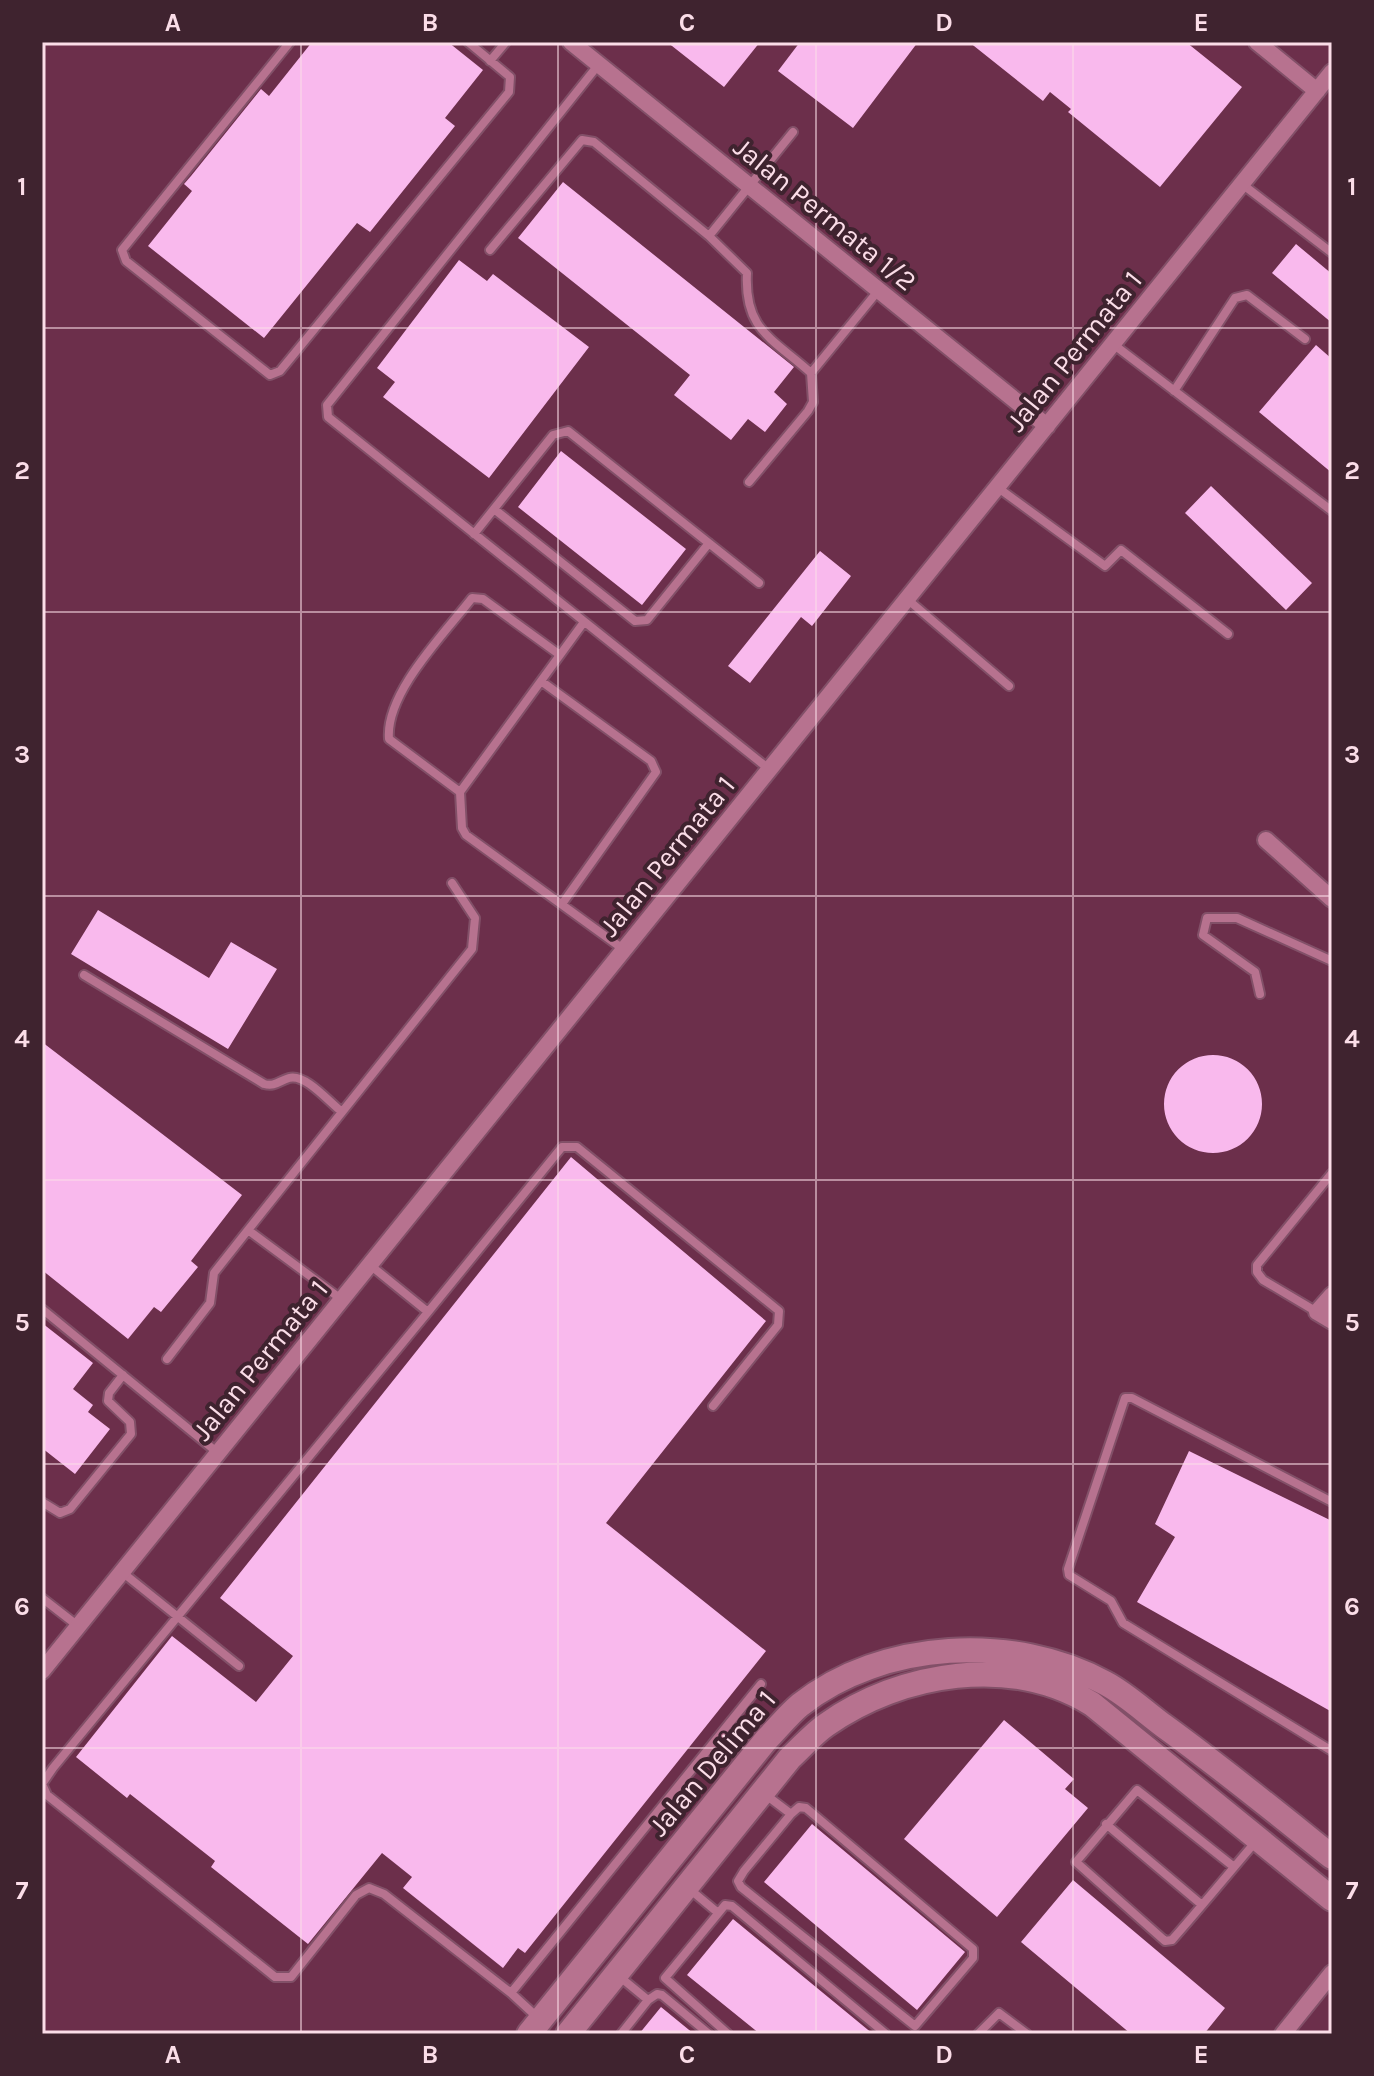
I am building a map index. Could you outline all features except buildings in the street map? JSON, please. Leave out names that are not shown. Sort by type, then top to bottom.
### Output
[{"type":"street","name":"Jalan Permata 1/2","points":[[571,42],[1047,426]]},
{"type":"street","points":[[1257,42],[1317,91]]},
{"type":"street","name":"Jalan Permata 1","points":[[42,1671],[1332,72]]},
{"type":"street","points":[[1266,840],[1332,899]]},
{"type":"street","points":[[1324,1317],[1332,1295]]},
{"type":"street","name":"Jalan Delima 1","points":[[534,2027],[766,1740],[799,1706],[859,1673],[914,1656],[975,1648],[1024,1653],[1106,1683],[1209,1758],[1332,1857]]},
{"type":"street","name":"Jalan Delima 1","points":[[568,2034],[790,1758],[826,1725],[876,1696],[914,1682],[995,1675],[1033,1679],[1067,1689],[1092,1704],[1332,1899]]},
{"type":"street","points":[[1189,1784],[1209,1758]]},
{"type":"street","points":[[1283,2034],[1332,1973]]},
{"type":"lane","points":[[290,42],[122,250],[126,261],[270,375],[280,371],[509,92],[510,77],[468,42]]},
{"type":"lane","points":[[490,61],[506,42]]},
{"type":"lane","points":[[599,64],[327,405],[328,417],[769,770]]},
{"type":"lane","points":[[709,236],[793,132]]},
{"type":"lane","points":[[490,250],[582,140],[594,142],[742,265],[747,273],[746,301],[755,322],[811,373]]},
{"type":"lane","points":[[1242,184],[1332,253]]},
{"type":"lane","points":[[749,482],[808,411],[813,402],[811,373],[878,291]]},
{"type":"lane","points":[[1174,391],[1235,298],[1247,295],[1305,339]]},
{"type":"lane","points":[[1113,344],[1332,511]]},
{"type":"lane","points":[[474,534],[553,435],[568,431],[759,583]]},
{"type":"lane","points":[[997,487],[1105,566],[1121,550],[1228,634]]},
{"type":"lane","points":[[494,509],[635,621],[647,620],[709,543]]},
{"type":"lane","points":[[460,792],[389,739],[388,730],[400,692],[472,598],[483,599],[560,655]]},
{"type":"lane","points":[[907,599],[1009,686]]},
{"type":"lane","points":[[584,622],[460,792],[462,828],[466,835],[624,950]]},
{"type":"lane","points":[[541,681],[651,761],[656,772],[562,904]]},
{"type":"lane","points":[[167,1359],[210,1303],[214,1273],[472,949],[475,918],[452,883]]},
{"type":"lane","points":[[1260,994],[1255,972],[1203,935],[1207,918],[1237,918],[1332,961]]},
{"type":"lane","points":[[84,975],[264,1084],[272,1086],[291,1077],[300,1078],[342,1112]]},
{"type":"lane","points":[[534,2027],[511,1993],[384,1894],[369,1888],[356,1895],[291,1977],[275,1977],[47,1795],[42,1784],[562,1147],[577,1147],[779,1311],[778,1325],[713,1406]]},
{"type":"lane","points":[[1324,1317],[1263,1280],[1257,1272],[1257,1265],[1332,1173]]},
{"type":"lane","points":[[248,1230],[342,1299]]},
{"type":"lane","points":[[370,1265],[428,1312]]},
{"type":"lane","points":[[42,1309],[218,1453]]},
{"type":"lane","points":[[42,1502],[60,1513],[70,1509],[131,1434],[130,1422],[108,1401],[109,1393],[123,1375]]},
{"type":"lane","points":[[1332,1502],[1132,1398],[1125,1398],[1068,1569],[1069,1575],[1111,1601],[1123,1623],[1332,1751]]},
{"type":"lane","points":[[122,1572],[239,1666]]},
{"type":"lane","points":[[42,1598],[78,1627]]},
{"type":"lane","points":[[511,1993],[761,1684]]},
{"type":"lane","points":[[1234,1867],[1142,1790],[1133,1792],[1078,1858],[1077,1867],[1165,1941],[1172,1940],[1234,1867],[1257,1839]]},
{"type":"lane","points":[[762,1792],[791,1814]]},
{"type":"lane","points":[[799,1807],[806,1808],[973,1949],[973,1958],[915,2026],[741,1887],[738,1881],[744,1871],[791,1814],[799,1807]]},
{"type":"lane","points":[[1106,1824],[1202,1905]]},
{"type":"lane","points":[[687,1887],[717,1912]]},
{"type":"lane","points":[[728,2034],[665,1978],[725,1905],[732,1906],[886,2034]]},
{"type":"lane","points":[[617,1973],[648,2000]]},
{"type":"lane","points":[[621,2034],[648,2000],[657,1994],[709,2034]]},
{"type":"lane","points":[[978,2034],[999,2013],[1027,2034]]}]
